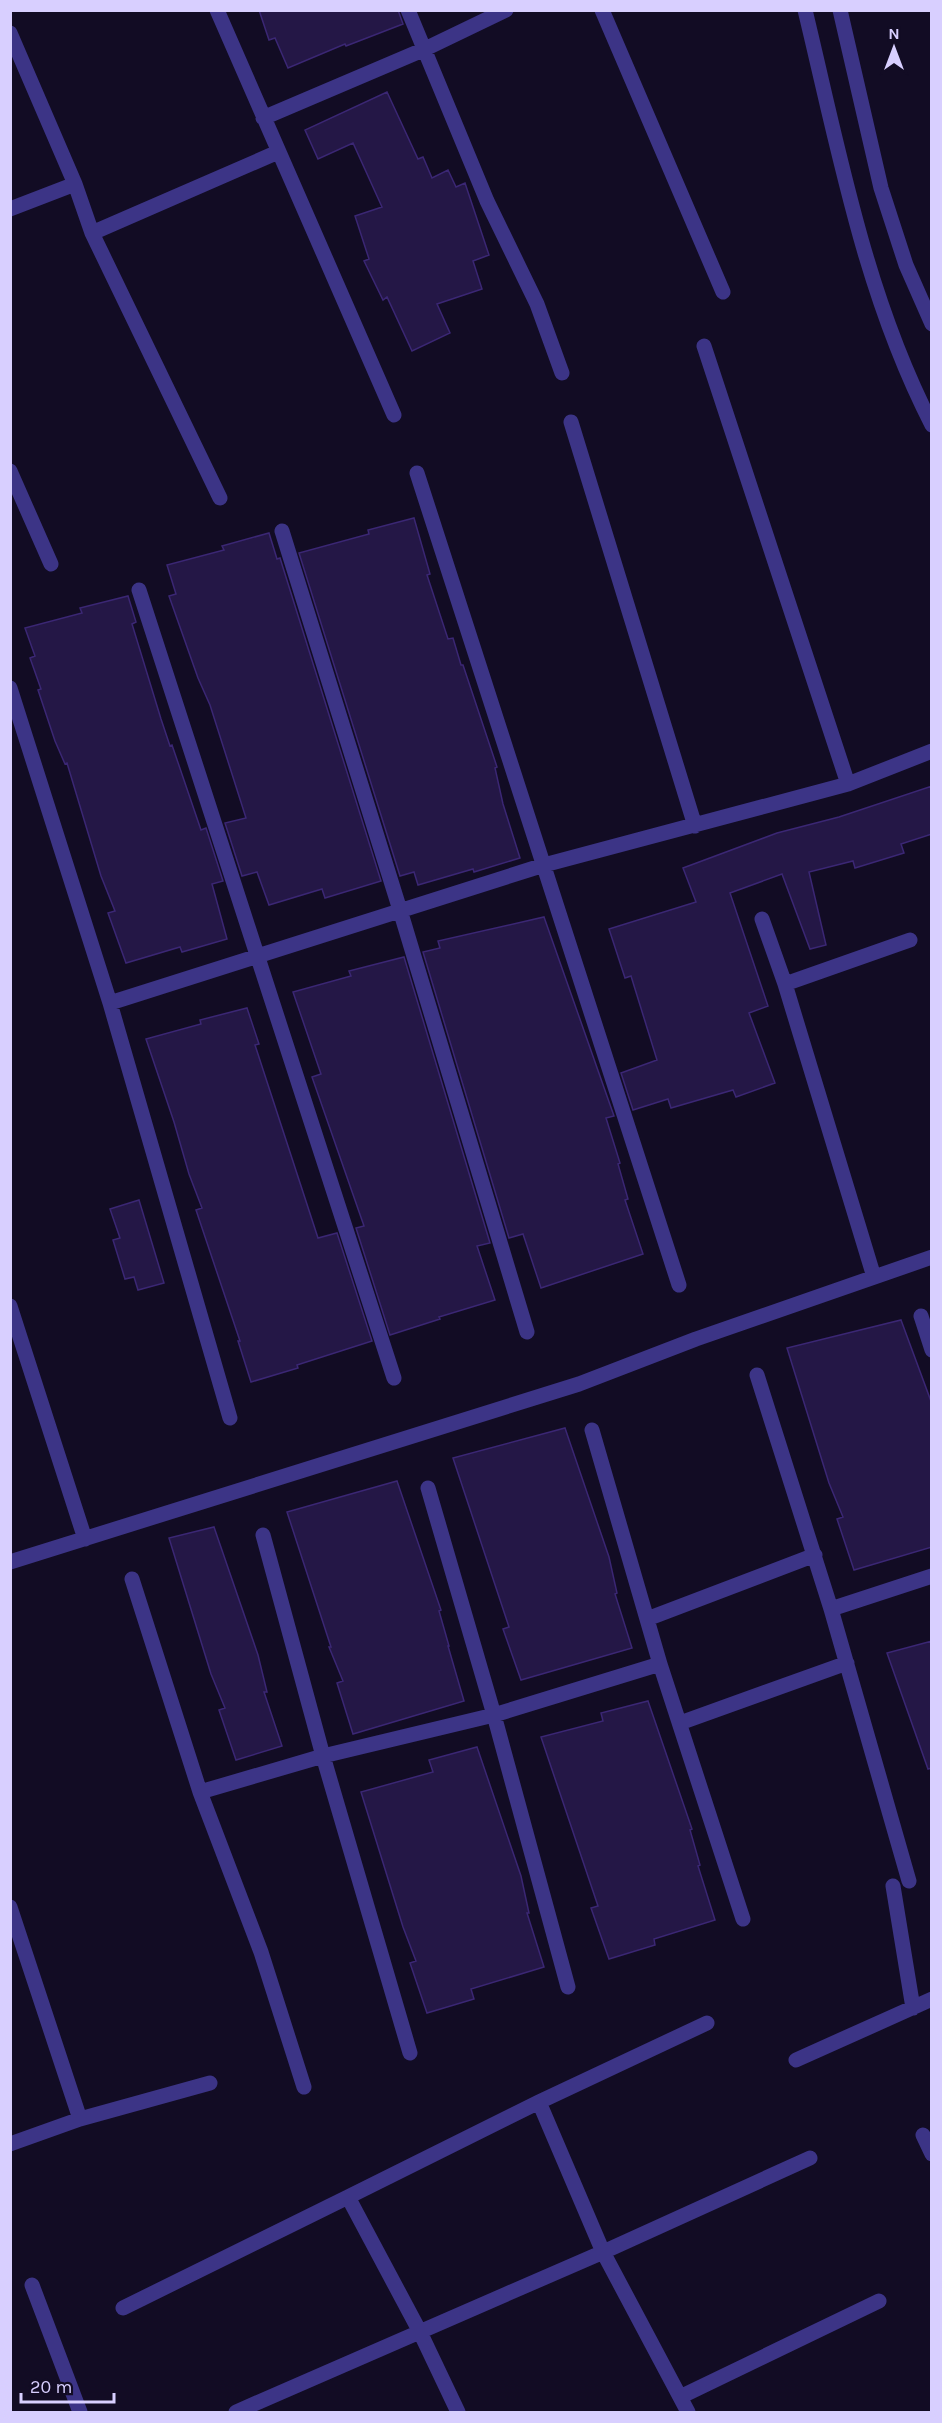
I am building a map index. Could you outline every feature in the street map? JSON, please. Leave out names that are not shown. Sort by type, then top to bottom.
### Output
[{"type":"street","points":[[217,10],[394,415]]},
{"type":"street","points":[[408,10],[487,201],[537,304],[562,373]]},
{"type":"street","points":[[263,118],[425,49],[506,10]]},
{"type":"street","points":[[602,10],[723,292]]},
{"type":"street","points":[[805,10],[855,222],[893,334],[932,425]]},
{"type":"street","points":[[840,10],[881,188],[906,265],[932,324]]},
{"type":"street","points":[[10,33],[75,184],[92,233],[220,498]]},
{"type":"street","points":[[92,233],[278,152]]},
{"type":"street","points":[[10,209],[75,184]]},
{"type":"street","points":[[704,346],[848,784]]},
{"type":"street","points":[[571,422],[695,826]]},
{"type":"street","points":[[10,471],[51,564]]},
{"type":"street","points":[[417,473],[679,1286]]},
{"type":"street","points":[[282,531],[400,910],[527,1332]]},
{"type":"street","points":[[139,590],[394,1378]]},
{"type":"street","points":[[10,688],[110,1003],[230,1418]]},
{"type":"street","points":[[110,1003],[544,865],[848,784],[932,751]]},
{"type":"street","points":[[762,919],[785,984],[874,1277]]},
{"type":"street","points":[[785,984],[910,940]]},
{"type":"street","points":[[10,1562],[579,1384],[696,1339],[932,1257]]},
{"type":"street","points":[[10,1306],[84,1539]]},
{"type":"street","points":[[921,1316],[932,1350]]},
{"type":"street","points":[[757,1375],[815,1555],[909,1881]]},
{"type":"street","points":[[592,1430],[660,1664],[743,1919]]},
{"type":"street","points":[[428,1488],[494,1715],[568,1987]]},
{"type":"street","points":[[263,1535],[323,1756],[411,2054]]},
{"type":"street","points":[[647,1619],[815,1555]]},
{"type":"street","points":[[831,1609],[932,1576]]},
{"type":"street","points":[[132,1579],[200,1792],[261,1952],[304,2087]]},
{"type":"street","points":[[680,1723],[847,1662]]},
{"type":"street","points":[[200,1792],[323,1756],[494,1715],[660,1664]]},
{"type":"street","points":[[893,1886],[913,2008]]},
{"type":"street","points":[[10,1907],[80,2119]]},
{"type":"street","points":[[796,2060],[932,1999]]},
{"type":"street","points":[[123,2308],[539,2102],[707,2023]]},
{"type":"street","points":[[10,2144],[80,2119],[210,2083]]},
{"type":"street","points":[[539,2102],[603,2252],[687,2412]]},
{"type":"street","points":[[923,2135],[932,2154]]},
{"type":"street","points":[[236,2412],[603,2252],[810,2158]]},
{"type":"street","points":[[348,2197],[420,2332],[458,2412]]},
{"type":"street","points":[[32,2285],[80,2412]]},
{"type":"street","points":[[680,2397],[879,2301]]},
{"type":"building","points":[[259,10],[398,10],[403,24],[346,46],[345,44],[288,68],[275,38],[269,40]]},
{"type":"building","points":[[387,92],[418,159],[423,157],[432,178],[448,170],[456,187],[465,183],[489,255],[473,261],[482,289],[437,304],[450,333],[412,351],[387,297],[383,300],[364,261],[369,259],[355,216],[382,207],[353,143],[318,159],[305,130]]},
{"type":"building","points":[[414,518],[430,574],[427,575],[448,639],[453,638],[497,767],[495,768],[503,804],[520,858],[418,885],[414,872],[400,876],[299,553],[369,534],[368,530]]},
{"type":"building","points":[[269,533],[277,559],[280,558],[381,881],[325,898],[322,889],[269,905],[257,872],[242,876],[225,823],[246,818],[210,705],[169,596],[176,594],[167,565],[224,550],[222,546]]},
{"type":"building","points":[[128,596],[136,622],[132,624],[170,746],[172,745],[201,830],[206,828],[223,881],[212,884],[227,939],[182,952],[180,947],[126,963],[108,913],[115,911],[101,876],[67,763],[65,764],[55,741],[38,690],[41,689],[30,658],[35,656],[25,628],[82,613],[80,608]]},
{"type":"building","points":[[932,786],[932,834],[901,844],[904,853],[855,868],[853,861],[809,872],[826,945],[810,949],[782,874],[730,893],[768,1006],[749,1013],[775,1083],[736,1097],[733,1090],[671,1108],[668,1099],[633,1110],[621,1073],[657,1060],[631,976],[625,978],[609,929],[696,902],[683,868],[777,833],[839,817]]},
{"type":"building","points":[[544,917],[614,1116],[606,1118],[620,1163],[618,1164],[628,1199],[625,1200],[643,1254],[541,1288],[523,1234],[509,1238],[423,952],[440,948],[438,941]]},
{"type":"building","points":[[404,957],[490,1243],[477,1246],[495,1300],[390,1335],[356,1228],[364,1226],[312,1077],[321,1074],[293,992],[351,976],[349,971]]},
{"type":"building","points":[[247,1008],[259,1044],[255,1045],[318,1238],[337,1233],[372,1341],[297,1365],[298,1368],[251,1382],[238,1341],[240,1341],[196,1210],[202,1208],[146,1039],[201,1024],[200,1020]]},
{"type":"building","points":[[139,1200],[164,1283],[138,1290],[134,1277],[125,1279],[113,1240],[120,1238],[110,1209]]},
{"type":"building","points":[[901,1320],[932,1404],[932,1547],[854,1570],[837,1519],[843,1517],[829,1483],[787,1348]]},
{"type":"building","points":[[565,1428],[609,1557],[617,1593],[615,1594],[632,1648],[521,1680],[503,1629],[509,1627],[453,1458]]},
{"type":"building","points":[[397,1481],[441,1610],[439,1611],[464,1701],[353,1734],[337,1683],[343,1681],[329,1647],[331,1647],[287,1512]]},
{"type":"building","points":[[214,1527],[258,1655],[267,1692],[264,1692],[282,1746],[236,1760],[219,1710],[225,1708],[211,1674],[169,1538]]},
{"type":"building","points":[[932,1641],[932,1768],[928,1769],[887,1653]]},
{"type":"building","points":[[648,1701],[692,1829],[690,1830],[700,1865],[698,1866],[715,1920],[654,1939],[655,1945],[609,1959],[591,1908],[598,1906],[541,1737],[603,1721],[601,1713]]},
{"type":"building","points":[[477,1747],[521,1876],[529,1913],[527,1913],[544,1967],[471,1989],[474,1999],[427,2013],[410,1963],[416,1961],[403,1927],[361,1792],[433,1772],[429,1760]]}]
